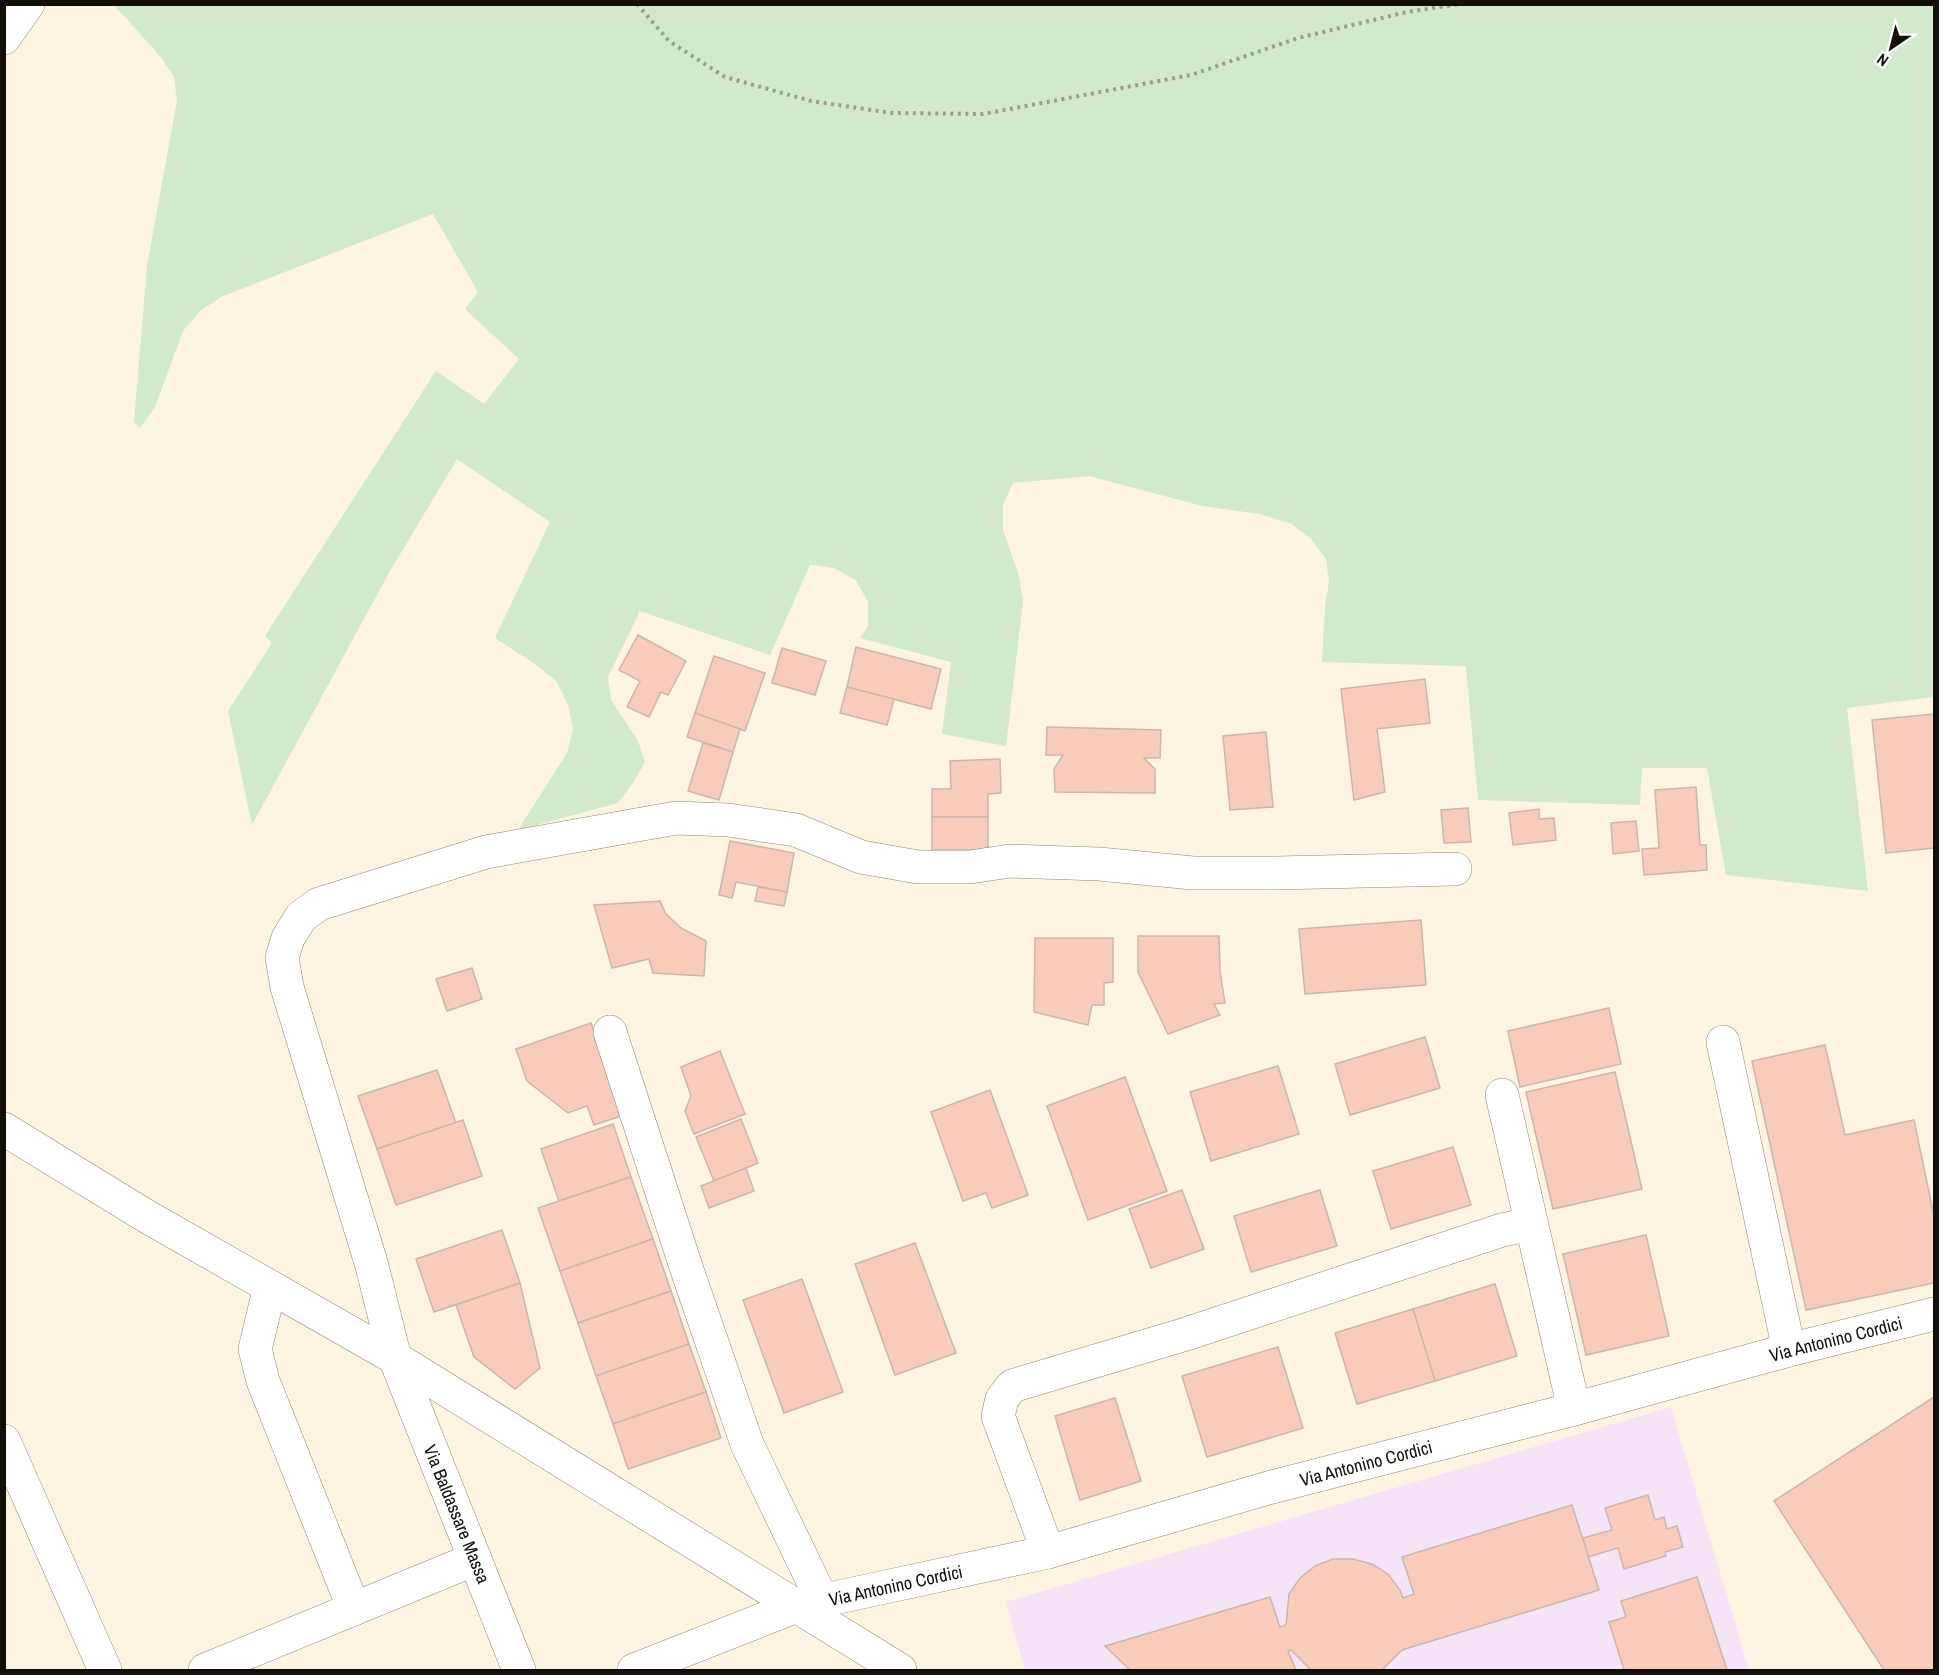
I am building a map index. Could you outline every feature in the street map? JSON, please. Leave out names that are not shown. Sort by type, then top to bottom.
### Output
[{"type":"street","points":[[4,38],[28,4]]},
{"type":"street","name":"Via Baldassare Massa","points":[[519,1671],[395,1358],[372,1266],[287,987],[282,958],[288,938],[300,917],[319,904],[486,852],[676,818],[728,820],[796,830],[861,857],[918,867],[970,867],[1010,861],[1100,864],[1193,873],[1455,869]]},
{"type":"street","points":[[610,1032],[687,1270],[747,1444],[809,1603]]},
{"type":"street","points":[[1723,1042],[1789,1350]]},
{"type":"street","points":[[1502,1095],[1574,1408]]},
{"type":"street","points":[[4,1129],[146,1216],[395,1358],[809,1603],[900,1671]]},
{"type":"street","points":[[1048,1552],[998,1416],[1002,1399],[1012,1386],[1186,1334],[1502,1230],[1531,1224]]},
{"type":"street","points":[[270,1287],[255,1349],[263,1381],[354,1609]]},
{"type":"street","name":"Via Antonino Cordici","points":[[634,1671],[809,1603],[1048,1552],[1268,1488],[1789,1350],[1935,1314]]},
{"type":"street","points":[[4,1441],[105,1671]]},
{"type":"street","points":[[205,1671],[475,1560]]},
{"type":"path","points":[[637,4],[669,40],[725,77],[811,101],[892,113],[984,114],[1191,75],[1298,39],[1407,12],[1460,4]]},
{"type":"shaded area","points":[[1671,1407],[1749,1670],[1025,1670],[1006,1602]]},
{"type":"green space","points":[[114,5],[1934,5],[1934,697],[1847,708],[1868,891],[1726,875],[1707,768],[1642,768],[1640,805],[1478,800],[1466,666],[1322,662],[1325,606],[1329,582],[1326,559],[1311,539],[1292,524],[1260,514],[1202,506],[1089,476],[1013,483],[1003,505],[1003,530],[1019,576],[1023,601],[1006,746],[942,734],[951,662],[860,638],[868,626],[868,602],[856,580],[834,568],[810,565],[770,655],[640,611],[608,677],[611,700],[638,741],[645,762],[618,803],[518,830],[567,753],[573,729],[568,705],[557,682],[538,666],[495,638],[550,522],[457,459],[390,571],[252,825],[228,711],[272,643],[265,636],[436,371],[484,404],[519,359],[465,309],[478,292],[433,214],[221,297],[200,311],[183,331],[155,407],[140,428],[134,422],[147,266],[177,101],[174,77],[160,56]]},
{"type":"building","points":[[638,635],[686,661],[668,695],[661,692],[649,717],[627,707],[640,681],[619,670]]},
{"type":"building","points":[[856,647],[941,669],[931,709],[847,687]]},
{"type":"building","points":[[782,648],[826,661],[815,695],[772,683]]},
{"type":"building","points":[[714,656],[765,673],[745,731],[695,713]]},
{"type":"building","points":[[1425,679],[1430,723],[1377,729],[1385,792],[1354,800],[1341,689]]},
{"type":"building","points":[[847,687],[894,699],[887,725],[840,713]]},
{"type":"building","points":[[695,713],[740,729],[733,752],[687,737]]},
{"type":"building","points":[[1934,714],[1934,848],[1886,853],[1872,720]]},
{"type":"building","points":[[1047,727],[1161,730],[1160,758],[1144,758],[1155,769],[1155,793],[1055,792],[1054,769],[1063,755],[1046,755]]},
{"type":"building","points":[[1266,732],[1273,807],[1230,810],[1223,736]]},
{"type":"building","points":[[703,743],[733,752],[719,800],[688,791]]},
{"type":"building","points":[[1000,759],[1001,793],[988,794],[988,817],[932,817],[932,789],[951,789],[950,761]]},
{"type":"building","points":[[1696,787],[1700,845],[1706,845],[1707,870],[1644,875],[1642,849],[1659,848],[1655,790]]},
{"type":"building","points":[[1468,808],[1471,842],[1444,843],[1441,810]]},
{"type":"building","points":[[1539,809],[1539,819],[1554,818],[1556,840],[1513,845],[1509,813]]},
{"type":"building","points":[[932,817],[988,817],[988,850],[932,850]]},
{"type":"building","points":[[1636,821],[1639,851],[1613,854],[1611,823]]},
{"type":"building","points":[[730,841],[794,853],[787,892],[736,882],[732,898],[719,895]]},
{"type":"building","points":[[758,887],[787,892],[784,906],[755,901]]},
{"type":"building","points":[[660,901],[666,914],[681,928],[706,941],[704,976],[653,973],[649,959],[612,968],[594,905]]},
{"type":"building","points":[[1421,920],[1426,985],[1305,994],[1299,929]]},
{"type":"building","points":[[1138,936],[1219,936],[1220,971],[1225,1003],[1214,1004],[1220,1015],[1168,1034],[1138,972]]},
{"type":"building","points":[[1035,938],[1113,938],[1113,982],[1104,983],[1104,1005],[1092,1005],[1088,1025],[1034,1012]]},
{"type":"building","points":[[472,968],[482,999],[447,1011],[436,979]]},
{"type":"building","points":[[1609,1008],[1621,1064],[1520,1087],[1508,1031]]},
{"type":"building","points":[[591,1023],[624,1115],[594,1125],[587,1106],[568,1113],[527,1081],[516,1049]]},
{"type":"building","points":[[1425,1037],[1440,1088],[1350,1115],[1335,1064]]},
{"type":"building","points":[[1825,1045],[1845,1135],[1914,1120],[1934,1216],[1934,1283],[1806,1310],[1752,1061]]},
{"type":"building","points":[[720,1051],[745,1114],[694,1134],[685,1111],[691,1096],[681,1067]]},
{"type":"building","points":[[1278,1066],[1299,1134],[1211,1161],[1190,1092]]},
{"type":"building","points":[[437,1070],[456,1123],[377,1149],[358,1096]]},
{"type":"building","points":[[1615,1072],[1642,1189],[1553,1209],[1526,1092]]},
{"type":"building","points":[[1125,1077],[1167,1191],[1088,1220],[1047,1106]]},
{"type":"building","points":[[990,1090],[1028,1195],[992,1208],[986,1193],[963,1201],[931,1112]]},
{"type":"building","points":[[741,1119],[758,1163],[714,1181],[696,1137]]},
{"type":"building","points":[[463,1120],[482,1176],[396,1205],[377,1149]]},
{"type":"building","points":[[613,1124],[631,1177],[559,1201],[541,1149]]},
{"type":"building","points":[[1453,1147],[1471,1205],[1391,1229],[1373,1171]]},
{"type":"building","points":[[746,1168],[754,1191],[709,1208],[701,1186]]},
{"type":"building","points":[[631,1177],[653,1239],[560,1271],[538,1208]]},
{"type":"building","points":[[1182,1190],[1204,1249],[1151,1268],[1129,1209]]},
{"type":"building","points":[[1320,1190],[1337,1246],[1251,1272],[1234,1216]]},
{"type":"building","points":[[502,1230],[520,1283],[434,1312],[416,1259]]},
{"type":"building","points":[[1646,1235],[1669,1336],[1586,1355],[1563,1254]]},
{"type":"building","points":[[653,1239],[671,1291],[578,1323],[560,1271]]},
{"type":"building","points":[[915,1243],[956,1353],[895,1375],[855,1264]]},
{"type":"building","points":[[802,1279],[843,1392],[784,1413],[743,1300]]},
{"type":"building","points":[[520,1283],[540,1368],[515,1389],[474,1357],[456,1305]]},
{"type":"building","points":[[1495,1284],[1517,1356],[1435,1381],[1413,1309]]},
{"type":"building","points":[[671,1291],[689,1344],[596,1376],[578,1323]]},
{"type":"building","points":[[1413,1309],[1435,1381],[1357,1404],[1335,1333]]},
{"type":"building","points":[[689,1344],[706,1392],[613,1424],[596,1376]]},
{"type":"building","points":[[1278,1347],[1303,1428],[1207,1457],[1182,1376]]},
{"type":"building","points":[[706,1392],[721,1438],[628,1469],[613,1424]]},
{"type":"building","points":[[1934,1397],[1934,1670],[1884,1670],[1774,1501]]},
{"type":"building","points":[[1115,1398],[1141,1481],[1080,1500],[1055,1416]]},
{"type":"building","points":[[1648,1495],[1655,1520],[1664,1517],[1667,1529],[1677,1526],[1683,1547],[1665,1552],[1666,1556],[1624,1569],[1618,1548],[1588,1557],[1583,1538],[1612,1530],[1605,1508]]},
{"type":"building","points":[[1572,1505],[1599,1590],[1402,1650],[1382,1670],[1311,1670],[1291,1650],[1288,1651],[1296,1670],[1130,1670],[1105,1646],[1270,1597],[1280,1627],[1286,1625],[1289,1594],[1300,1578],[1315,1566],[1333,1559],[1353,1559],[1372,1564],[1388,1574],[1403,1598],[1414,1594],[1402,1557]]},
{"type":"building","points":[[1697,1577],[1727,1670],[1624,1670],[1609,1622],[1626,1617],[1621,1601]]}]
